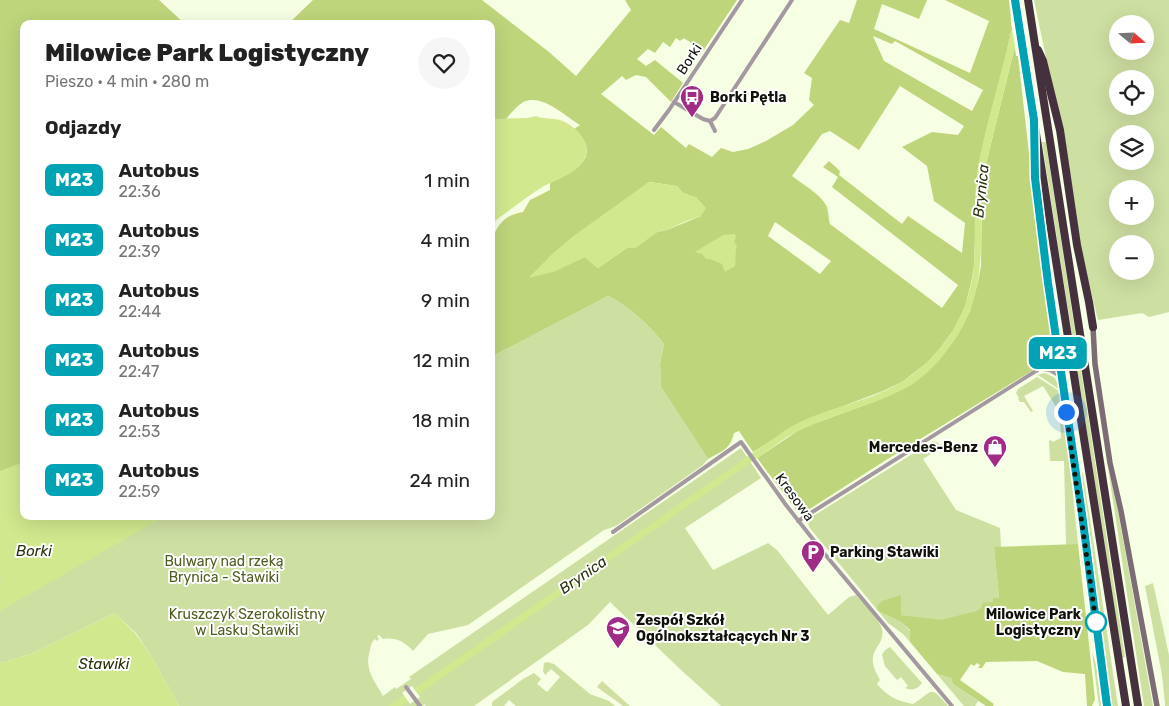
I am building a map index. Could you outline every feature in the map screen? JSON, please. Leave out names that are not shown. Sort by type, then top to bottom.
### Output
[{"type":"highway","points":[[1015,0],[1126,706]]},
{"type":"highway","points":[[1028,0],[1138,706]]},
{"type":"highway","points":[[1034,42],[1043,61],[1060,130],[1077,245],[1090,302],[1093,327]]},
{"type":"highway","points":[[1034,120],[1036,187],[1058,351]]},
{"type":"main road","points":[[1093,327],[1095,364],[1110,463],[1121,511],[1157,706]]},
{"type":"main road","points":[[1058,351],[1107,705]]},
{"type":"street","name":"Borki","points":[[654,130],[742,0]]},
{"type":"street","points":[[710,121],[715,118],[792,0]]},
{"type":"street","points":[[674,102],[710,121],[715,131]]},
{"type":"street","points":[[798,521],[1039,369],[1054,358],[1058,351]]},
{"type":"street","points":[[1039,369],[1050,370],[1061,377]]},
{"type":"street","name":"Kresowa","points":[[613,532],[741,442],[798,521],[952,706]]},
{"type":"street","points":[[406,687],[420,706]]},
{"type":"green space","points":[[1034,0],[1169,0],[1169,312],[1149,317],[1142,313],[1098,320],[1080,247],[1062,134]]},
{"type":"green space","points":[[0,81],[20,84],[20,520],[495,520],[495,355],[608,296],[639,317],[664,344],[660,364],[661,387],[708,459],[703,465],[616,526],[604,530],[468,625],[428,634],[413,651],[399,640],[383,639],[379,635],[377,636],[379,639],[377,641],[375,639],[372,642],[368,665],[383,696],[411,679],[409,677],[741,448],[761,478],[685,528],[713,570],[768,543],[777,550],[828,615],[849,597],[856,595],[875,616],[881,625],[882,636],[873,655],[873,661],[880,680],[877,684],[885,692],[897,700],[913,704],[928,693],[934,692],[948,706],[721,706],[610,602],[588,625],[474,706],[426,706],[424,704],[423,706],[179,706],[136,633],[114,613],[31,654],[0,663]]},
{"type":"green space","points":[[1042,142],[1046,142],[1125,657],[1122,658]]},
{"type":"green space","points":[[1045,373],[1055,378],[1060,390],[1038,375]]},
{"type":"green space","points":[[1037,377],[1059,391],[1070,466],[1078,544],[1066,545],[1064,461],[1050,461],[1049,441],[1053,442],[1061,438],[1060,420],[1055,412],[1058,410],[1043,386],[1024,396],[1033,411],[1031,412],[1024,402],[1020,402],[1016,393],[1018,389]]},
{"type":"green space","points":[[933,441],[937,442],[942,447],[923,459],[956,510],[1000,528],[1001,547],[994,547],[999,598],[993,598],[993,602],[976,611],[941,621],[901,615],[901,595],[878,611],[809,527],[808,522],[810,518]]},
{"type":"green space","points":[[1108,468],[1115,494],[1153,706],[1144,706]]},
{"type":"green space","points":[[1082,473],[1118,706],[1110,706],[1085,514]]},
{"type":"green space","points":[[1073,476],[1079,514],[1084,577]]},
{"type":"green space","points":[[1153,583],[1169,655],[1169,706],[1165,706],[1162,675],[1145,586]]},
{"type":"green space","points":[[878,611],[901,622],[910,631],[910,642],[888,623]]},
{"type":"green space","points":[[890,647],[922,683],[919,687],[915,689],[905,688],[908,686],[901,677],[897,680],[885,666],[882,655]]},
{"type":"green space","points":[[1092,652],[1096,664],[1101,706],[1099,706]]},
{"type":"green space","points":[[544,663],[554,664],[590,694],[609,701],[615,706],[516,706],[509,700],[504,706],[492,706],[492,702],[534,673],[541,679],[537,684],[547,692],[560,677],[551,669],[545,675],[543,671]]},
{"type":"green space","points":[[937,674],[951,678],[953,684],[978,701],[975,706],[964,706]]},
{"type":"green space","points":[[602,681],[630,706],[623,706],[597,687]]},
{"type":"shaded area","points":[[0,0],[159,0],[181,20],[20,20],[20,464],[0,471]]},
{"type":"shaded area","points":[[313,0],[482,0],[549,52],[576,76],[631,10],[625,0],[737,0],[703,51],[684,38],[680,41],[676,38],[670,47],[663,42],[655,53],[648,49],[637,59],[646,66],[655,60],[683,83],[671,102],[646,77],[636,75],[626,80],[622,76],[601,94],[654,135],[661,127],[686,148],[689,144],[712,157],[721,148],[733,152],[748,149],[766,141],[793,125],[814,105],[809,100],[812,78],[804,73],[840,20],[849,23],[857,0],[927,0],[919,19],[882,4],[874,29],[970,73],[989,21],[945,0],[1009,0],[1012,29],[977,178],[974,266],[965,307],[954,329],[928,362],[902,382],[801,422],[753,452],[739,431],[734,433],[728,447],[708,459],[661,387],[660,364],[664,344],[639,317],[608,296],[495,355],[495,233],[506,218],[523,212],[530,200],[550,190],[550,183],[569,174],[583,162],[586,155],[583,139],[574,129],[580,125],[545,103],[530,100],[523,102],[506,119],[495,119],[495,20],[292,20]],"holes":[[[873,36],[892,44],[895,41],[983,90],[972,111],[884,61]],[[900,86],[964,126],[958,135],[932,132],[902,147],[927,166],[934,201],[965,223],[962,253],[908,216],[902,224],[839,175],[840,171],[829,161],[823,167],[838,177],[832,187],[958,285],[942,308],[830,224],[827,207],[823,201],[792,176],[822,134],[830,131],[859,150]],[[649,182],[677,186],[683,193],[697,198],[701,216],[667,230],[657,232],[636,247],[627,248],[598,268],[585,257],[530,277],[587,227]],[[775,222],[831,261],[820,274],[768,236]]]},
{"type":"shaded area","points":[[1015,46],[1016,56],[1018,56],[1053,349],[1050,357],[1038,367],[805,512],[797,511],[757,458],[802,428],[860,407],[907,387],[939,360],[957,336],[970,311],[981,266],[982,193],[985,168]]},
{"type":"shaded area","points":[[1078,544],[1095,699],[1092,706],[1087,706],[1085,674],[1063,672],[1037,661],[986,662],[982,668],[978,668],[980,665],[977,663],[974,666],[971,664],[960,680],[994,704],[993,706],[986,706],[953,684],[951,678],[937,674],[910,642],[910,630],[901,622],[878,611],[877,606],[882,601],[901,595],[901,615],[941,620],[976,611],[981,608],[983,603],[993,602],[993,598],[999,598],[994,547]]},
{"type":"water","name":"Brynica","points":[[1020,0],[1026,0],[985,168],[982,194],[980,264],[977,286],[971,308],[961,330],[937,363],[906,388],[877,401],[816,423],[787,437],[402,706],[389,706],[787,429],[817,415],[865,399],[895,386],[922,367],[934,355],[954,328],[968,297],[975,252],[977,172],[1010,36],[1008,34],[1011,34]]},
{"type":"water","points":[[536,116],[562,120],[573,127],[584,139],[586,152],[584,159],[580,166],[572,172],[537,190],[495,221],[495,119]]},
{"type":"water","points":[[649,182],[677,186],[683,193],[697,198],[706,208],[701,216],[667,230],[657,232],[636,248],[627,248],[598,268],[585,257],[556,271],[529,278],[572,237]]},
{"type":"water","points":[[735,234],[734,242],[737,245],[735,266],[725,272],[722,264],[706,259],[702,254],[695,252],[723,235]]},
{"type":"water","name":"Borki","points":[[20,464],[20,520],[158,520],[0,611],[0,471]]},
{"type":"water","name":"Stawiki","points":[[114,613],[135,633],[150,654],[179,706],[0,706],[0,663],[31,654]]},
{"type":"pier","points":[[1017,0],[1029,0],[1016,53],[1011,22]]},
{"type":"pier","points":[[412,686],[420,697],[410,704],[402,693]]},
{"type":"bus line","name":"M23","points":[[1015,0],[1034,120],[1035,178],[1039,214],[1082,514],[1107,706]]},
{"type":"place","name":"Borki Pętla","points":[[692,118]]},
{"type":"place","name":"Mercedes-Benz","points":[[995,468]]},
{"type":"place","name":"Parking Stawiki","points":[[813,573]]},
{"type":"place","name":"Milowice Park Logistyczny","points":[[1096,622]]},
{"type":"place","name":"Zespół Szkół Ogólnokształcących Nr 3","points":[[618,649]]},
{"type":"route","points":[[1066,412],[1096,622]]},
{"type":"park label","name":"Bulwary nad rzeką Brynica - Stawiki","points":[[224,570]]},
{"type":"park label","name":"Kruszczyk Szerokolistny w Lasku Stawiki","points":[[247,622]]}]
